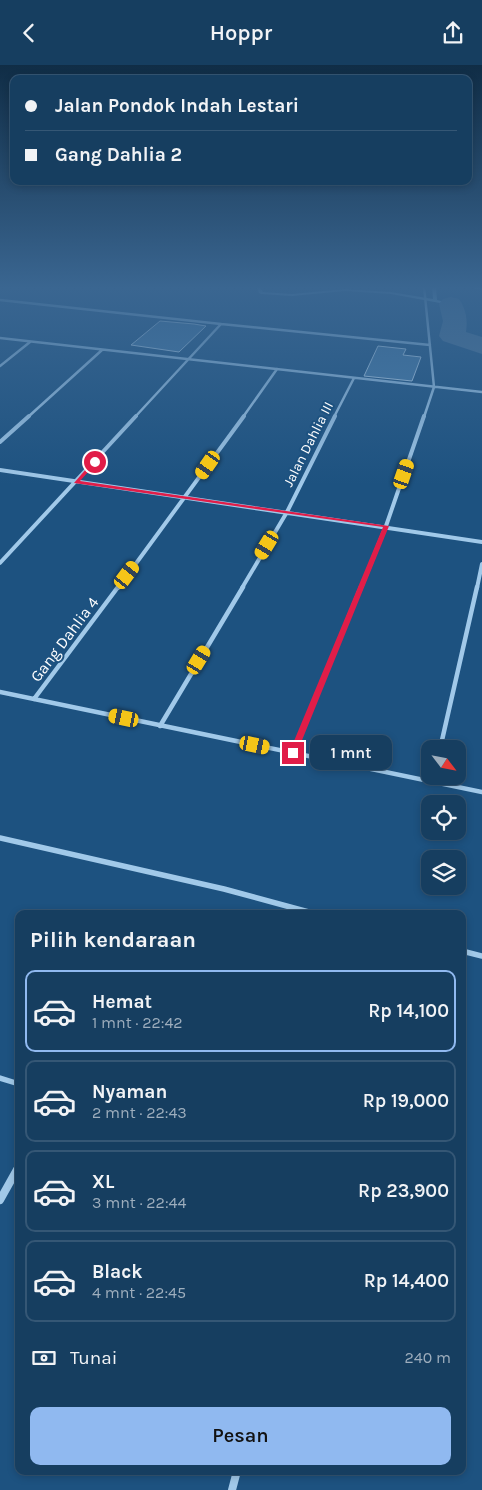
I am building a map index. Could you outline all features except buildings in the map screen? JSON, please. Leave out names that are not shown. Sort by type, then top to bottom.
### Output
[{"type":"street","points":[[0,365],[16,352]]},
{"type":"street","points":[[0,442],[99,352]]},
{"type":"street","points":[[130,352],[482,392]]},
{"type":"street","points":[[0,563],[195,352]]},
{"type":"street","points":[[293,753],[386,526],[434,387],[431,352]]},
{"type":"street","name":"Gang Dahlia 4","points":[[34,699],[186,497],[277,369]]},
{"type":"street","name":"Jalan Dahlia III","points":[[160,726],[287,511],[354,378]]},
{"type":"street","points":[[0,470],[287,511],[482,542]]},
{"type":"street","points":[[442,740],[482,564]]},
{"type":"street","points":[[0,692],[293,753],[421,776]]},
{"type":"street","points":[[458,785],[482,792]]},
{"type":"street","points":[[0,838],[224,889],[301,910]]},
{"type":"street","points":[[466,952],[482,956]]},
{"type":"street","points":[[0,1078],[15,1083]]},
{"type":"street","points":[[0,1200],[15,1173]]},
{"type":"street","points":[[232,1490],[236,1475]]},
{"type":"route","points":[[95,462],[76,482],[386,526],[293,753]]}]
